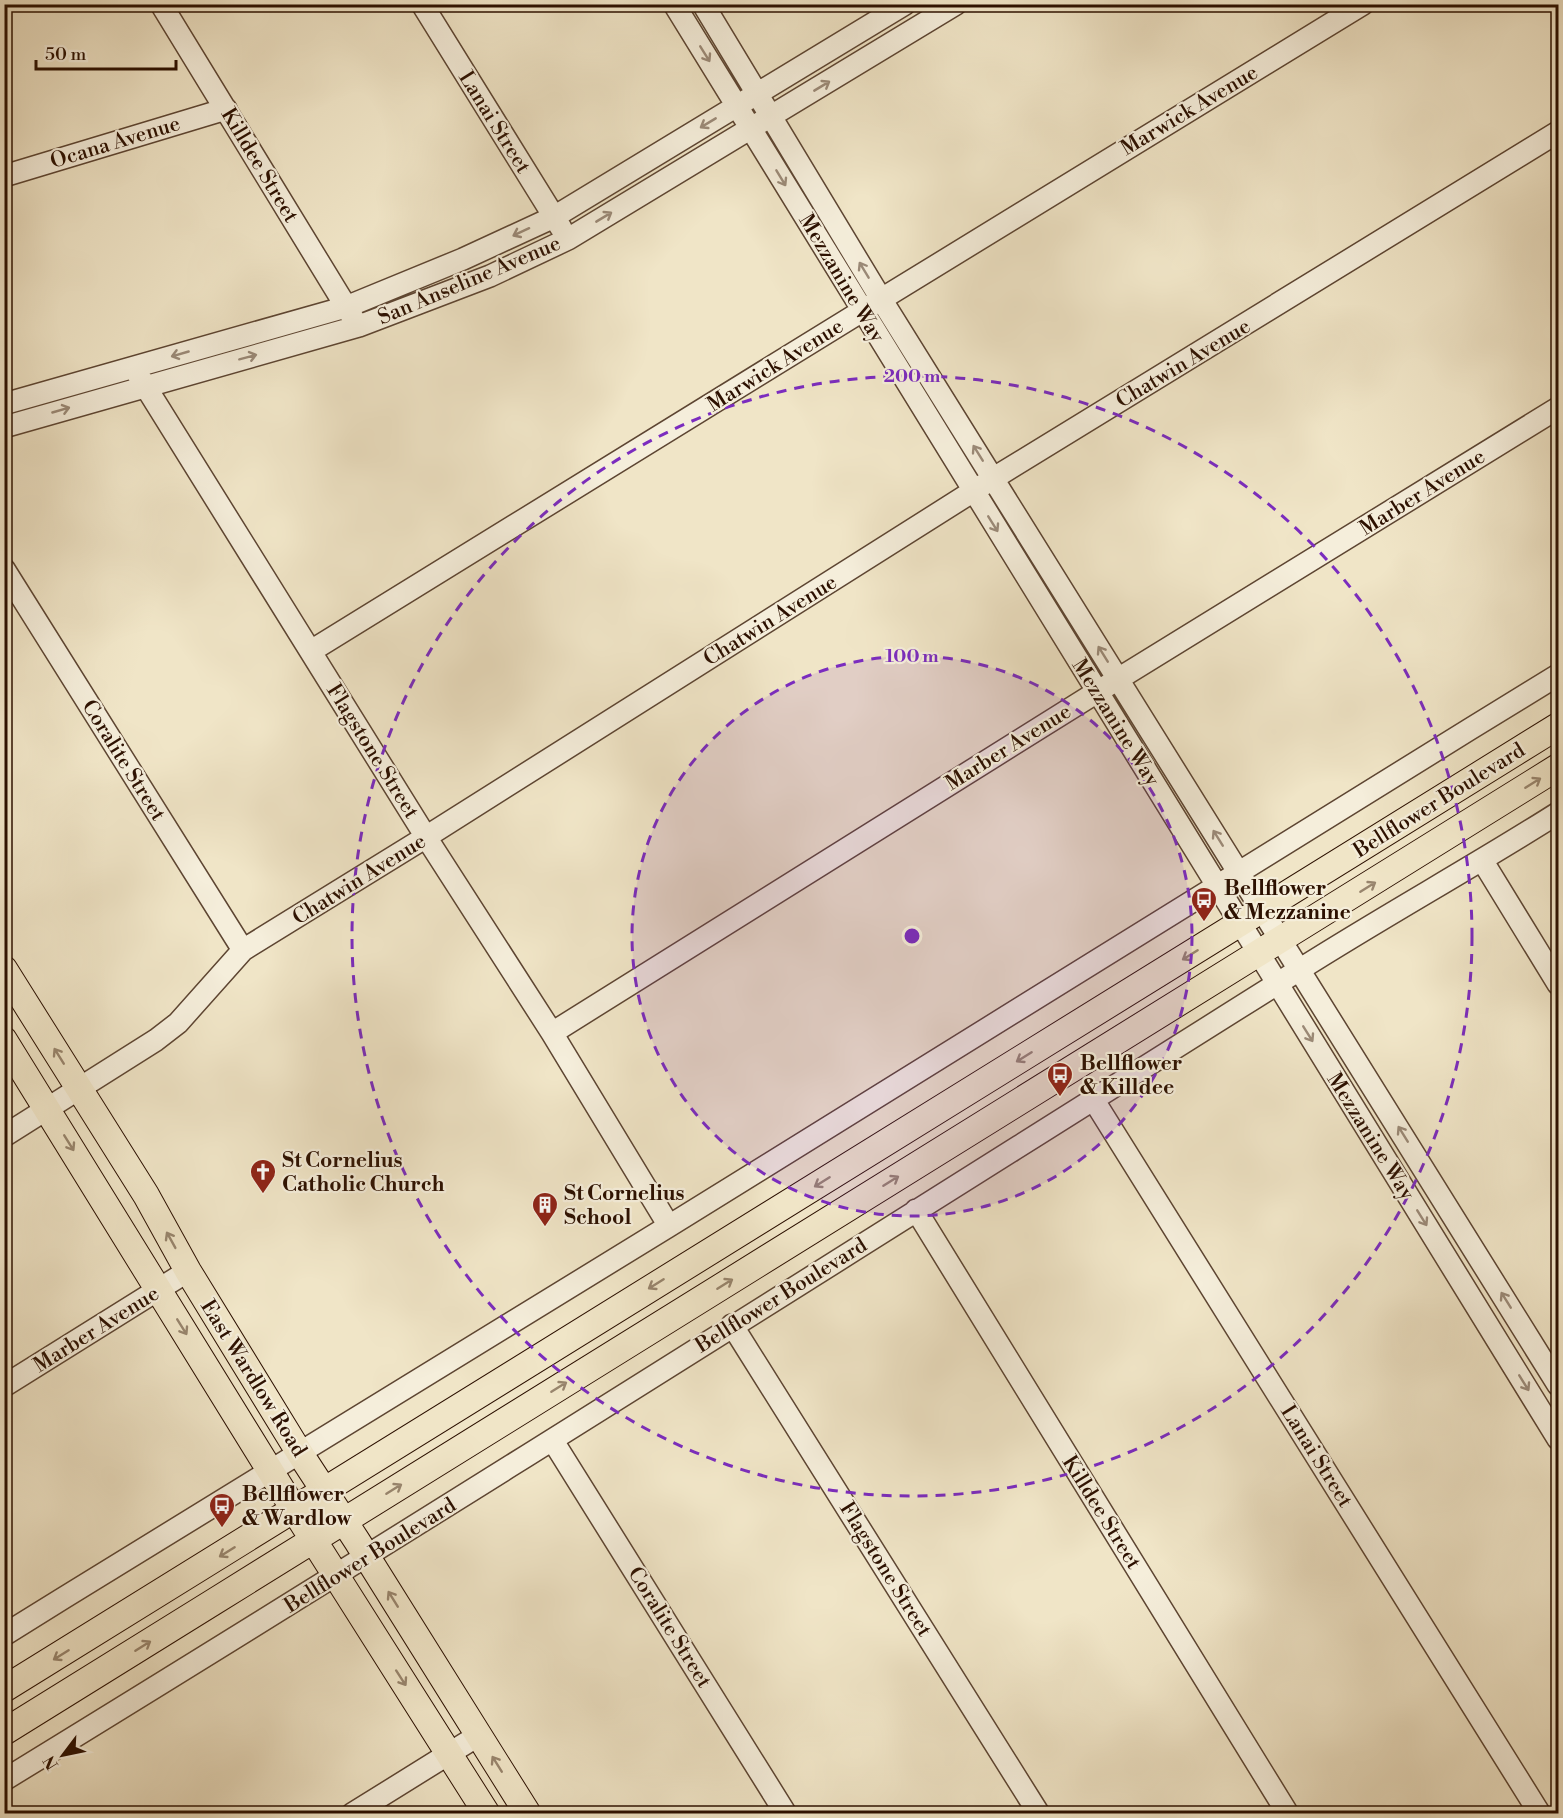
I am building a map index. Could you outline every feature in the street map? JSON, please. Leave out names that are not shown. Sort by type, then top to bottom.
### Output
[{"type":"main road","name":"Bellflower Boulevard","points":[[4,1689],[295,1511],[436,1420],[1558,726]]},
{"type":"main road","name":"Bellflower Boulevard","points":[[4,1732],[1259,955],[1558,767]]},
{"type":"main road","name":"East Wardlow Road","points":[[4,969],[146,1195],[188,1271],[299,1452],[367,1556],[528,1814]]},
{"type":"main road","name":"East Wardlow Road","points":[[4,1040],[295,1511],[487,1814]]},
{"type":"street","name":"Killdee Street","points":[[161,4],[358,326]]},
{"type":"street","name":"Lanai Street","points":[[422,4],[568,239]]},
{"type":"street","name":"Mezzanine Way","points":[[674,4],[1558,1439]]},
{"type":"street","name":"Mezzanine Way","points":[[703,4],[881,299],[1558,1385]]},
{"type":"street","name":"San Anseline Avenue","points":[[4,427],[139,377],[346,307],[463,259],[554,217],[905,4]]},
{"type":"street","name":"Marwick Avenue","points":[[311,651],[1363,4]]},
{"type":"street","name":"San Anseline Avenue","points":[[4,404],[139,377],[358,326],[490,276],[568,239],[953,5]]},
{"type":"street","name":"Ocana Avenue","points":[[4,176],[226,109]]},
{"type":"street","name":"Chatwin Avenue","points":[[4,1136],[156,1040],[178,1023],[243,950],[994,478],[1558,132]]},
{"type":"street","name":"Flagstone Street","points":[[139,377],[426,837],[552,1033],[669,1226]]},
{"type":"street","name":"Marber Avenue","points":[[552,1033],[1097,692],[1558,408]]},
{"type":"street","name":"Coralite Street","points":[[4,569],[243,950]]},
{"type":"street","name":"Bellflower Boulevard","points":[[4,1635],[1558,675]]},
{"type":"street","name":"Bellflower Boulevard","points":[[4,1780],[553,1441],[732,1325],[1277,984],[1558,813]]},
{"type":"street","points":[[1482,860],[1558,984]]},
{"type":"street","name":"Lanai Street","points":[[1093,1099],[1540,1814]]},
{"type":"street","name":"Killdee Street","points":[[916,1210],[1288,1814]]},
{"type":"street","name":"Marber Avenue","points":[[4,1386],[188,1271]]},
{"type":"street","name":"Flagstone Street","points":[[732,1325],[1039,1814]]},
{"type":"street","name":"Coralite Street","points":[[553,1441],[786,1814]]},
{"type":"street","points":[[352,1814],[479,1735]]},
{"type":"place","name":"Bellflower & Mezzanine","points":[[1204,923]]},
{"type":"place","name":"Bellflower & Killdee","points":[[1060,1098]]},
{"type":"place","name":"St Cornelius Catholic Church","points":[[263,1195]]},
{"type":"place","name":"St Cornelius School","points":[[545,1228]]},
{"type":"place","name":"Bellflower & Wardlow","points":[[222,1529]]}]
